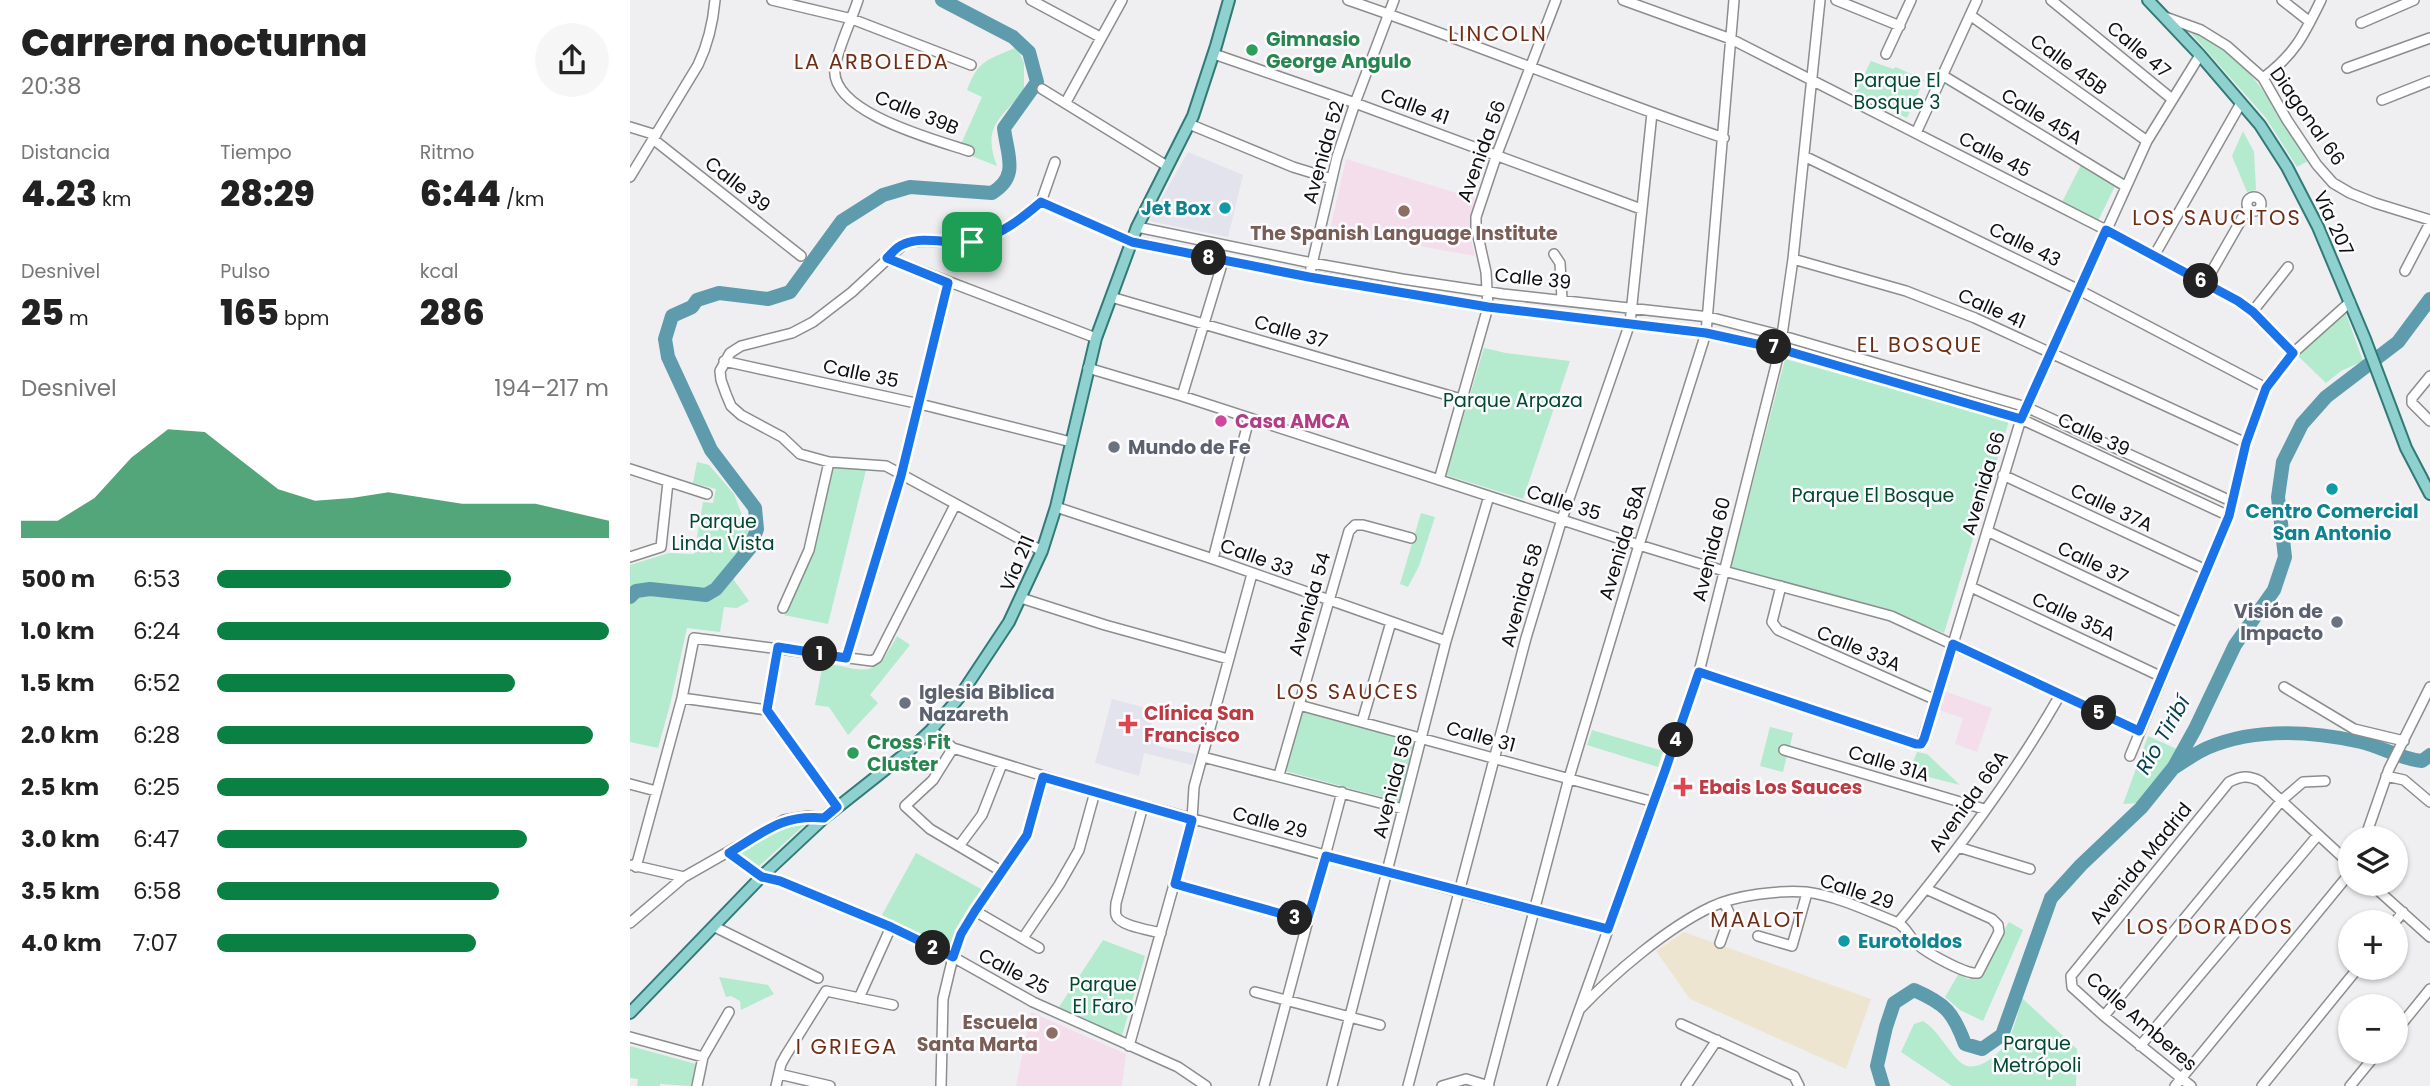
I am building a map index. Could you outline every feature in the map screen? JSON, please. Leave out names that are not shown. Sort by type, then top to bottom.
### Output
[{"type":"main road","name":"Vía 211","points":[[630,1013],[762,877],[824,818],[910,750],[930,730],[958,698],[991,651],[1021,598],[1042,551],[1056,507],[1096,338],[1137,227],[1189,124],[1214,54],[1228,0]]},
{"type":"main road","name":"Vía 207","points":[[2148,0],[2241,103],[2266,136],[2309,207],[2365,339],[2406,449],[2430,494]]},
{"type":"street","points":[[630,177],[706,48],[714,20],[715,0]]},
{"type":"street","points":[[772,0],[852,19],[971,65]]},
{"type":"street","points":[[852,19],[858,0]]},
{"type":"street","points":[[1031,0],[1100,37]]},
{"type":"street","points":[[1066,102],[1122,0]]},
{"type":"street","points":[[1348,0],[1724,138]]},
{"type":"street","name":"Avenida 52","points":[[1309,277],[1332,179],[1355,103],[1394,0]]},
{"type":"street","name":"Avenida 56","points":[[1439,480],[1488,307],[1488,291],[1476,217],[1556,0]]},
{"type":"street","name":"Calle 45","points":[[1623,0],[1731,39],[2106,230],[2253,312],[2293,353]]},
{"type":"street","name":"Avenida 58A","points":[[1488,1086],[1569,778],[1706,333],[1734,0]]},
{"type":"street","name":"Avenida 60","points":[[1552,1086],[1699,672],[1780,349],[1793,260],[1820,0]]},
{"type":"street","points":[[1836,0],[1900,26]]},
{"type":"street","points":[[1886,54],[1910,0]]},
{"type":"street","points":[[1916,133],[1977,0]]},
{"type":"street","name":"Calle 47","points":[[2052,0],[2172,99]]},
{"type":"street","points":[[2282,0],[2310,22]]},
{"type":"street","points":[[2263,78],[2284,62],[2302,40],[2321,0]]},
{"type":"street","points":[[2361,23],[2414,0]]},
{"type":"street","name":"Calle 45B","points":[[1970,15],[2147,141]]},
{"type":"street","name":"Diagonal 66","points":[[2165,17],[2201,30],[2227,46],[2263,78],[2287,120],[2317,165],[2333,183],[2350,193],[2430,222]]},
{"type":"street","name":"Calle 39B","points":[[852,19],[834,68],[836,82],[843,92],[862,108],[917,133],[969,151]]},
{"type":"street","points":[[2347,68],[2430,38]]},
{"type":"street","name":"Calle 41","points":[[1214,54],[1641,209]]},
{"type":"street","name":"Avenida 66","points":[[1699,672],[1921,744],[2021,419],[2147,141],[2200,55]]},
{"type":"street","name":"Calle 45A","points":[[1942,75],[2125,186]]},
{"type":"street","points":[[2382,100],[2430,81]]},
{"type":"street","points":[[1042,89],[1167,166]]},
{"type":"street","points":[[2154,256],[2241,103]]},
{"type":"street","name":"Avenida 58","points":[[1408,1086],[1526,638],[1562,519],[1630,323],[1652,113]]},
{"type":"street","points":[[1189,124],[1293,167],[1332,179]]},
{"type":"street","name":"Calle 39","points":[[630,127],[654,137],[801,256]]},
{"type":"street","name":"Calle 43","points":[[1804,156],[2079,290],[2266,388]]},
{"type":"street","points":[[1042,551],[886,466],[829,463],[800,454],[782,438],[741,415],[731,406],[720,380],[724,361],[730,353],[741,345],[792,333],[813,322],[852,292],[905,243],[965,242],[990,237],[1018,221],[1041,202],[1055,162]]},
{"type":"street","name":"Calle 39","points":[[1041,202],[1132,242],[1223,261],[1488,307],[1706,333],[1780,349],[2021,419],[2229,516]]},
{"type":"street","points":[[2205,283],[2248,208]]},
{"type":"street","points":[[2406,271],[2430,222]]},
{"type":"street","name":"Calle 39","points":[[1137,227],[1312,263],[1488,291],[1709,317],[2026,407],[2233,502]]},
{"type":"street","points":[[1554,254],[1560,263],[1562,299]]},
{"type":"street","points":[[887,258],[1096,338]]},
{"type":"street","name":"Calle 41","points":[[1793,260],[1906,291],[1975,318],[2246,443]]},
{"type":"street","points":[[1182,396],[1223,261]]},
{"type":"street","points":[[2253,312],[2288,267]]},
{"type":"street","points":[[846,658],[901,476],[948,283]]},
{"type":"street","name":"Calle 37","points":[[1111,297],[1461,399]]},
{"type":"street","points":[[2130,756],[2229,516],[2246,443],[2266,388],[2293,353],[2350,302]]},
{"type":"street","name":"Calle 35","points":[[724,361],[920,404],[1071,442]]},
{"type":"street","name":"Calle 35","points":[[1088,368],[1639,545],[1891,616],[2139,731]]},
{"type":"street","points":[[2430,376],[2412,398],[2412,403],[2430,421]]},
{"type":"street","points":[[1213,559],[1249,419]]},
{"type":"street","points":[[783,608],[810,550],[829,463]]},
{"type":"street","points":[[630,469],[707,494]]},
{"type":"street","name":"Calle 37A","points":[[2003,475],[2206,570]]},
{"type":"street","points":[[630,557],[659,549],[662,544],[668,482]]},
{"type":"street","name":"Avenida 56","points":[[1332,1086],[1446,642],[1489,496]]},
{"type":"street","points":[[684,877],[633,866],[682,698],[694,638],[778,647],[865,662],[877,658],[955,505]]},
{"type":"street","name":"Calle 33","points":[[1056,507],[1213,559],[1446,642]]},
{"type":"street","name":"Avenida 54","points":[[1279,775],[1349,531],[1355,525],[1363,525],[1412,538]]},
{"type":"street","name":"Calle 37","points":[[1987,531],[2183,624]]},
{"type":"street","points":[[1129,1046],[1192,820],[1194,788],[1252,574]]},
{"type":"street","name":"Calle 33A","points":[[1781,586],[1772,622],[1786,636],[1936,700]]},
{"type":"street","name":"Calle 35A","points":[[1971,587],[2162,677]]},
{"type":"street","points":[[1021,598],[1105,625],[1228,659]]},
{"type":"street","points":[[1362,722],[1391,622]]},
{"type":"street","points":[[778,647],[767,710],[837,807]]},
{"type":"street","points":[[2284,687],[2354,729],[2402,745]]},
{"type":"street","points":[[2369,826],[2388,772],[2430,687]]},
{"type":"street","name":"Avenida 66A","points":[[1898,923],[1958,847],[2037,735],[2060,695]]},
{"type":"street","points":[[682,698],[767,710]]},
{"type":"street","name":"Calle 31","points":[[1299,705],[1654,802]]},
{"type":"street","name":"Calle 29","points":[[930,730],[953,748],[1043,777],[1192,820],[1608,929]]},
{"type":"street","points":[[953,748],[933,780],[905,806],[930,829],[1001,871]]},
{"type":"street","name":"Calle 31A","points":[[1784,750],[1984,809]]},
{"type":"street","points":[[1203,757],[1403,809]]},
{"type":"street","points":[[959,846],[982,815],[1002,764]]},
{"type":"street","points":[[2388,772],[2404,780],[2430,802]]},
{"type":"street","name":"Avenida Madrid","points":[[2070,981],[2071,976],[2229,782],[2246,775],[2260,781],[2282,800]]},
{"type":"street","points":[[942,1086],[943,999],[953,957],[961,934],[1027,835],[1043,777]]},
{"type":"street","points":[[2104,1016],[2282,800],[2303,782],[2325,781]]},
{"type":"street","points":[[630,784],[656,791]]},
{"type":"street","points":[[1023,938],[1079,850],[1095,792]]},
{"type":"street","points":[[1264,1086],[1342,793]]},
{"type":"street","points":[[2282,800],[2338,853]]},
{"type":"street","points":[[1143,806],[1115,914],[1125,923],[1161,933]]},
{"type":"street","points":[[630,923],[684,877],[784,820],[807,816],[824,818]]},
{"type":"street","points":[[2140,1046],[2318,835]]},
{"type":"street","points":[[1958,847],[2031,869]]},
{"type":"street","name":"Calle 25","points":[[729,853],[762,877],[780,881],[891,927],[953,957],[1033,1002],[1178,1067],[1206,1086]]},
{"type":"street","points":[[1175,884],[1307,921]]},
{"type":"street","points":[[2178,1082],[2338,888]]},
{"type":"street","name":"Calle 29","points":[[1577,1013],[1608,981],[1639,955],[1693,917],[1724,902],[1790,892],[1807,892],[1839,900],[1898,923],[1917,944],[1967,972],[1978,973],[1998,932],[1998,925],[1992,919],[1926,889]]},
{"type":"street","points":[[1758,936],[1792,946],[1807,892]]},
{"type":"street","points":[[2385,896],[2401,910]]},
{"type":"street","points":[[1720,943],[1730,915],[1724,902]]},
{"type":"street","points":[[975,911],[1039,948]]},
{"type":"street","points":[[2408,917],[2430,937]]},
{"type":"street","points":[[715,927],[818,978]]},
{"type":"street","points":[[859,999],[891,927]]},
{"type":"street","points":[[2262,1086],[2348,980]]},
{"type":"street","name":"Calle Amberes","points":[[2070,981],[2071,987],[2178,1082],[2191,1086]]},
{"type":"street","points":[[2408,1016],[2430,989]]},
{"type":"street","points":[[776,1086],[786,1055],[827,991],[892,1005]]},
{"type":"street","points":[[1255,992],[1380,1025]]},
{"type":"street","points":[[696,1086],[703,1057],[729,1012]]},
{"type":"street","points":[[1681,1024],[1794,1076],[1798,1084]]},
{"type":"street","points":[[630,1037],[703,1057]]},
{"type":"street","points":[[1686,1086],[1717,1040]]},
{"type":"street","points":[[2350,1086],[2368,1064]]},
{"type":"street","points":[[779,1074],[830,1086]]},
{"type":"street","points":[[1442,1086],[1459,1079],[1488,1086]]},
{"type":"shaded area","points":[[1188,152],[1243,175],[1228,237],[1149,221]]},
{"type":"shaded area","name":"The Spanish Language Institute","points":[[1346,159],[1476,199],[1470,223],[1475,256],[1330,230]]},
{"type":"shaded area","points":[[1944,691],[1992,708],[1977,752],[1955,744],[1963,718],[1938,710]]},
{"type":"shaded area","name":"Clínica San Francisco","points":[[1112,699],[1154,710],[1148,738],[1159,741],[1158,746],[1196,754],[1192,765],[1144,753],[1139,776],[1095,763]]},
{"type":"shaded area","points":[[1684,932],[1871,999],[1846,1069],[1690,999],[1656,951]]},
{"type":"shaded area","name":"Escuela Santa Marta","points":[[1031,1012],[1126,1054],[1122,1086],[1016,1086]]},
{"type":"green space","points":[[2190,32],[2229,53],[2245,68],[2272,104],[2308,161],[2297,167],[2266,118]]},
{"type":"green space","points":[[1017,47],[1024,63],[1024,91],[1001,116],[993,132],[993,152],[997,166],[969,155],[971,148],[961,144],[982,97],[967,90],[971,79],[986,61]]},
{"type":"green space","name":"Parque El Bosque 3","points":[[1871,61],[1893,69],[1896,67],[1924,80],[1907,118],[1855,93]]},
{"type":"green space","points":[[2243,131],[2254,152],[2256,190],[2247,192],[2232,156]]},
{"type":"green space","points":[[2083,161],[2117,182],[2098,221],[2062,202]]},
{"type":"green space","points":[[2345,311],[2363,361],[2341,371],[2326,383],[2296,354]]},
{"type":"green space","name":"Parque Arpaza","points":[[1484,348],[1570,361],[1523,499],[1446,475]]},
{"type":"green space","name":"Parque El Bosque","points":[[1785,359],[2009,421],[1944,633],[1892,612],[1731,567]]},
{"type":"green space","name":"Parque Linda Vista","points":[[697,462],[709,465],[734,494],[748,531],[747,544],[737,559],[708,587],[699,589],[638,584],[630,590],[630,565],[669,553],[694,554],[703,502],[713,503],[716,489],[693,483]]},
{"type":"green space","points":[[833,467],[866,470],[828,624],[784,615],[812,555]]},
{"type":"green space","points":[[1421,513],[1435,517],[1419,566],[1408,587],[1400,584]]},
{"type":"green space","points":[[731,576],[749,601],[737,608],[724,607],[720,632],[687,628],[658,748],[630,742],[630,601],[639,593],[651,592],[705,598],[717,591]]},
{"type":"green space","points":[[897,636],[910,645],[870,695],[878,703],[848,735],[829,707],[815,705],[823,663],[868,669],[882,660]]},
{"type":"green space","points":[[1301,710],[1417,742],[1401,802],[1285,771]]},
{"type":"green space","points":[[1770,727],[1793,733],[1790,746],[1783,745],[1780,753],[1787,755],[1783,772],[1760,766]]},
{"type":"green space","points":[[1592,730],[1663,751],[1658,767],[1587,745]]},
{"type":"green space","points":[[2148,736],[2179,750],[2140,803],[2123,804]]},
{"type":"green space","points":[[1917,752],[1927,754],[1960,785],[1909,772]]},
{"type":"green space","points":[[810,820],[758,867],[740,854],[787,823]]},
{"type":"green space","points":[[916,853],[983,890],[948,949],[882,915]]},
{"type":"green space","points":[[2009,922],[2023,930],[1983,1021],[1960,1010],[1945,997],[1959,973],[1968,979],[1976,977],[2002,929],[2004,930]]},
{"type":"green space","name":"Parque El Faro","points":[[1103,940],[1145,956],[1122,1036],[1059,1007]]},
{"type":"green space","points":[[719,977],[768,985],[774,994],[741,1010],[740,1001],[731,996],[726,997]]},
{"type":"green space","name":"Parque Metrópoli","points":[[2022,998],[2077,1049],[2076,1086],[1952,1086],[1901,1052],[1914,1024],[1923,1021],[1966,1066],[1987,1062],[2008,1040]]},
{"type":"green space","points":[[630,1046],[696,1064],[691,1086],[637,1086],[638,1079],[630,1078]]},
{"type":"waterway","points":[[630,597],[636,591],[650,589],[706,595],[716,589],[750,548],[757,529],[755,508],[711,450],[668,357],[665,339],[672,316],[692,307],[697,300],[719,293],[768,299],[790,292],[842,221],[883,195],[910,187],[992,193],[1006,179],[1010,164],[1004,128],[1037,82],[1029,52],[1013,37],[942,0]]},
{"type":"waterway","name":"Río Tiribí","points":[[1883,1086],[1877,1066],[1886,1027],[1894,1003],[1914,990],[1947,1010],[1965,1044],[1982,1049],[2002,1035],[2051,898],[2081,865],[2141,808],[2174,767],[2235,645],[2274,590],[2285,557],[2278,497],[2283,462],[2302,424],[2326,397],[2398,342],[2430,299]]},
{"type":"waterway","points":[[2175,767],[2203,750],[2226,741],[2284,733],[2323,735],[2361,742],[2414,760],[2422,761],[2430,755]]},
{"type":"place","name":"Gimnasio George Angulo","points":[[1252,50]]},
{"type":"place","name":"Jet Box","points":[[1225,208]]},
{"type":"place","name":"The Spanish Language Institute","points":[[1404,211]]},
{"type":"place","name":"Casa AMCA","points":[[1221,421]]},
{"type":"place","name":"Mundo de Fe","points":[[1114,447]]},
{"type":"place","name":"Centro Comercial San Antonio","points":[[2332,489]]},
{"type":"place","name":"Visión de Impacto","points":[[2337,622]]},
{"type":"place","name":"Iglesia Biblica Nazareth","points":[[905,703]]},
{"type":"place","name":"Clínica San Francisco","points":[[1128,724]]},
{"type":"place","name":"Cross Fit Cluster","points":[[853,753]]},
{"type":"place","name":"Ebais Los Sauces","points":[[1683,787]]},
{"type":"place","name":"Eurotoldos","points":[[1844,941]]},
{"type":"place","name":"Escuela Santa Marta","points":[[1052,1033]]},
{"type":"district","name":"LINCOLN","points":[[1498,34]]},
{"type":"district","name":"LA ARBOLEDA","points":[[872,62]]},
{"type":"district","name":"LOS SAUCITOS","points":[[2217,218]]},
{"type":"district","name":"EL BOSQUE","points":[[1920,345]]},
{"type":"district","name":"LOS SAUCES","points":[[1348,692]]},
{"type":"district","name":"MAALOT","points":[[1758,920]]},
{"type":"district","name":"LOS DORADOS","points":[[2210,927]]},
{"type":"district","name":"I GRIEGA","points":[[847,1047]]},
{"type":"route","points":[[1041,202],[1132,242],[1309,277],[1488,307],[1706,333],[1780,349],[2021,419],[2106,230],[2238,301],[2253,312],[2293,353],[2266,388],[2246,443],[2229,516],[2139,731],[1953,644],[1921,744],[1699,672],[1608,929],[1326,856],[1307,921],[1255,908],[1175,884],[1192,820],[1043,777],[1027,835],[961,934],[953,957],[891,927],[780,881],[762,877],[729,853],[784,820],[807,816],[824,818],[837,807],[767,710],[778,647],[846,658],[876,566],[920,404],[948,283],[887,258],[905,243],[972,242],[990,237],[1018,221],[1041,202]]}]
